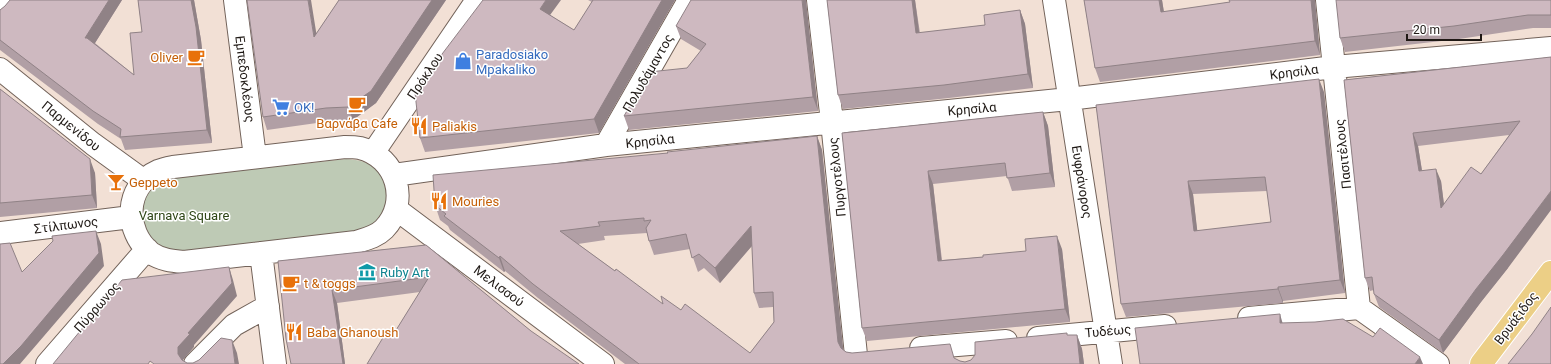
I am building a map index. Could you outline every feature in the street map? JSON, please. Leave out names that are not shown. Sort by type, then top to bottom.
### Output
[{"type":"main road","name":"Βρυάξιδος","points":[[1481,364],[1551,272]]},
{"type":"street","points":[[0,12],[9,0]]},
{"type":"street","name":"Εμπεδοκλέους","points":[[235,0],[255,157]]},
{"type":"street","name":"Πρόκλου","points":[[374,153],[477,0]]},
{"type":"street","name":"Πολυδάμαντος","points":[[606,145],[689,0]]},
{"type":"street","name":"Πυργοτέλους","points":[[818,0],[832,122],[852,359]]},
{"type":"street","name":"Ευφράνορος","points":[[1054,0],[1111,364]]},
{"type":"street","name":"Πασιτέλους","points":[[1326,0],[1359,308]]},
{"type":"street","name":"Κρησίλα","points":[[394,175],[606,145],[1069,99],[1334,67],[1551,48]]},
{"type":"street","name":"Παρμενίδου","points":[[0,69],[93,144],[144,181]]},
{"type":"street","points":[[345,147],[360,148],[374,153],[386,162],[394,175],[398,189],[396,209],[392,218],[383,230],[370,238],[356,242],[184,262],[168,261],[152,254],[140,242],[133,228],[131,212],[134,195],[144,181],[157,171],[173,167],[345,147]]},
{"type":"street","name":"Μελισσού","points":[[396,209],[603,364]]},
{"type":"street","name":"Στίλπωνος","points":[[0,233],[132,217]]},
{"type":"street","name":"Πύρρωνος","points":[[47,364],[147,249]]},
{"type":"street","points":[[261,253],[276,364]]},
{"type":"street","points":[[195,364],[234,325],[268,306]]},
{"type":"street","points":[[1233,320],[1359,308],[1438,364]]},
{"type":"street","name":"Τυδέως","points":[[903,350],[968,354],[1106,331],[1185,324]]},
{"type":"street","points":[[852,359],[879,352]]},
{"type":"green space","name":"Varnava Square","points":[[346,159],[367,163],[377,170],[385,184],[387,201],[385,210],[376,224],[366,231],[182,254],[159,248],[144,231],[142,207],[146,196],[154,187],[164,181],[176,178]]},
{"type":"building","points":[[10,0],[109,0],[85,38],[87,38],[134,75],[130,33],[142,32],[138,0],[191,0],[196,27],[207,130],[120,137],[121,129],[93,111],[0,40],[0,10]]},
{"type":"building","points":[[247,0],[308,0],[314,37],[339,0],[432,0],[371,91],[348,107],[326,108],[263,117]]},
{"type":"building","points":[[483,0],[546,0],[540,9],[574,30],[593,0],[662,0],[594,119],[420,138],[415,93],[436,62]]},
{"type":"building","points":[[691,0],[802,0],[813,97],[624,116],[649,72],[687,68],[706,44],[676,26]]},
{"type":"building","points":[[827,0],[912,0],[916,33],[985,25],[984,15],[1020,10],[1028,74],[944,85],[838,95]]},
{"type":"building","points":[[1084,0],[1159,0],[1161,12],[1230,2],[1229,0],[1311,0],[1315,41],[1095,68]]},
{"type":"building","points":[[1336,0],[1551,0],[1551,15],[1528,15],[1454,26],[1340,38]]},
{"type":"building","points":[[1551,57],[1551,191],[1439,340],[1374,294],[1372,277],[1365,278],[1344,80]],"holes":[[[1520,121],[1481,174],[1471,167],[1441,208],[1436,169],[1419,171],[1413,133]]]},
{"type":"building","points":[[1319,79],[1340,280],[1278,287],[1278,289],[1121,304],[1096,105]],"holes":[[[1265,177],[1271,222],[1194,231],[1188,181]]]},
{"type":"building","points":[[0,89],[90,159],[92,195],[0,203]]},
{"type":"building","points":[[1043,112],[1050,173],[1007,178],[1005,163],[928,171],[938,261],[1026,251],[1025,239],[1057,236],[1065,309],[862,328],[842,133]]},
{"type":"building","points":[[817,136],[838,342],[841,348],[846,352],[852,353],[950,344],[954,358],[965,362],[971,360],[975,355],[975,342],[1067,333],[1067,335],[1077,335],[1080,364],[639,364],[533,284],[500,256],[499,258],[444,216],[446,214],[435,205],[433,175],[668,153],[667,152]],"holes":[[[644,218],[644,221],[651,220],[646,228],[649,241],[686,234],[692,258],[699,254],[715,268],[751,226],[754,293],[773,292],[774,322],[750,353],[685,304],[681,310],[661,296],[663,304],[616,269],[615,271],[560,231],[600,226],[598,222]]]},
{"type":"building","points":[[96,231],[99,253],[21,346],[3,364],[0,364],[0,244],[10,243],[22,272],[53,241],[52,236]]},
{"type":"building","points":[[426,245],[531,331],[579,364],[367,364],[387,331],[393,335],[429,277],[332,290],[343,364],[291,364],[286,339],[278,261]]},
{"type":"building","points":[[229,267],[232,283],[188,333],[190,334],[178,347],[178,354],[182,360],[187,363],[193,363],[199,360],[221,338],[232,340],[235,364],[154,364],[150,361],[148,364],[53,364],[122,280]]},
{"type":"building","points":[[1551,307],[1551,364],[1508,364],[1532,334]]},
{"type":"building","points":[[1280,314],[1280,323],[1315,322],[1343,319],[1373,337],[1380,328],[1420,357],[1415,364],[1140,364],[1135,328]]},
{"type":"place","name":"Oliver","points":[[196,57]]},
{"type":"place","name":"Paradosiako Mpakaliko","points":[[463,61]]},
{"type":"place","name":"Βαρνάβα Cafe","points":[[357,104]]},
{"type":"place","name":"OK!","points":[[281,107]]},
{"type":"place","name":"Paliakis","points":[[419,126]]},
{"type":"place","name":"Geppeto","points":[[116,182]]},
{"type":"place","name":"Mouries","points":[[439,201]]},
{"type":"place","name":"Ruby Art","points":[[367,272]]},
{"type":"place","name":"t & toggs","points":[[291,283]]},
{"type":"place","name":"Baba Ghanoush","points":[[294,332]]}]
